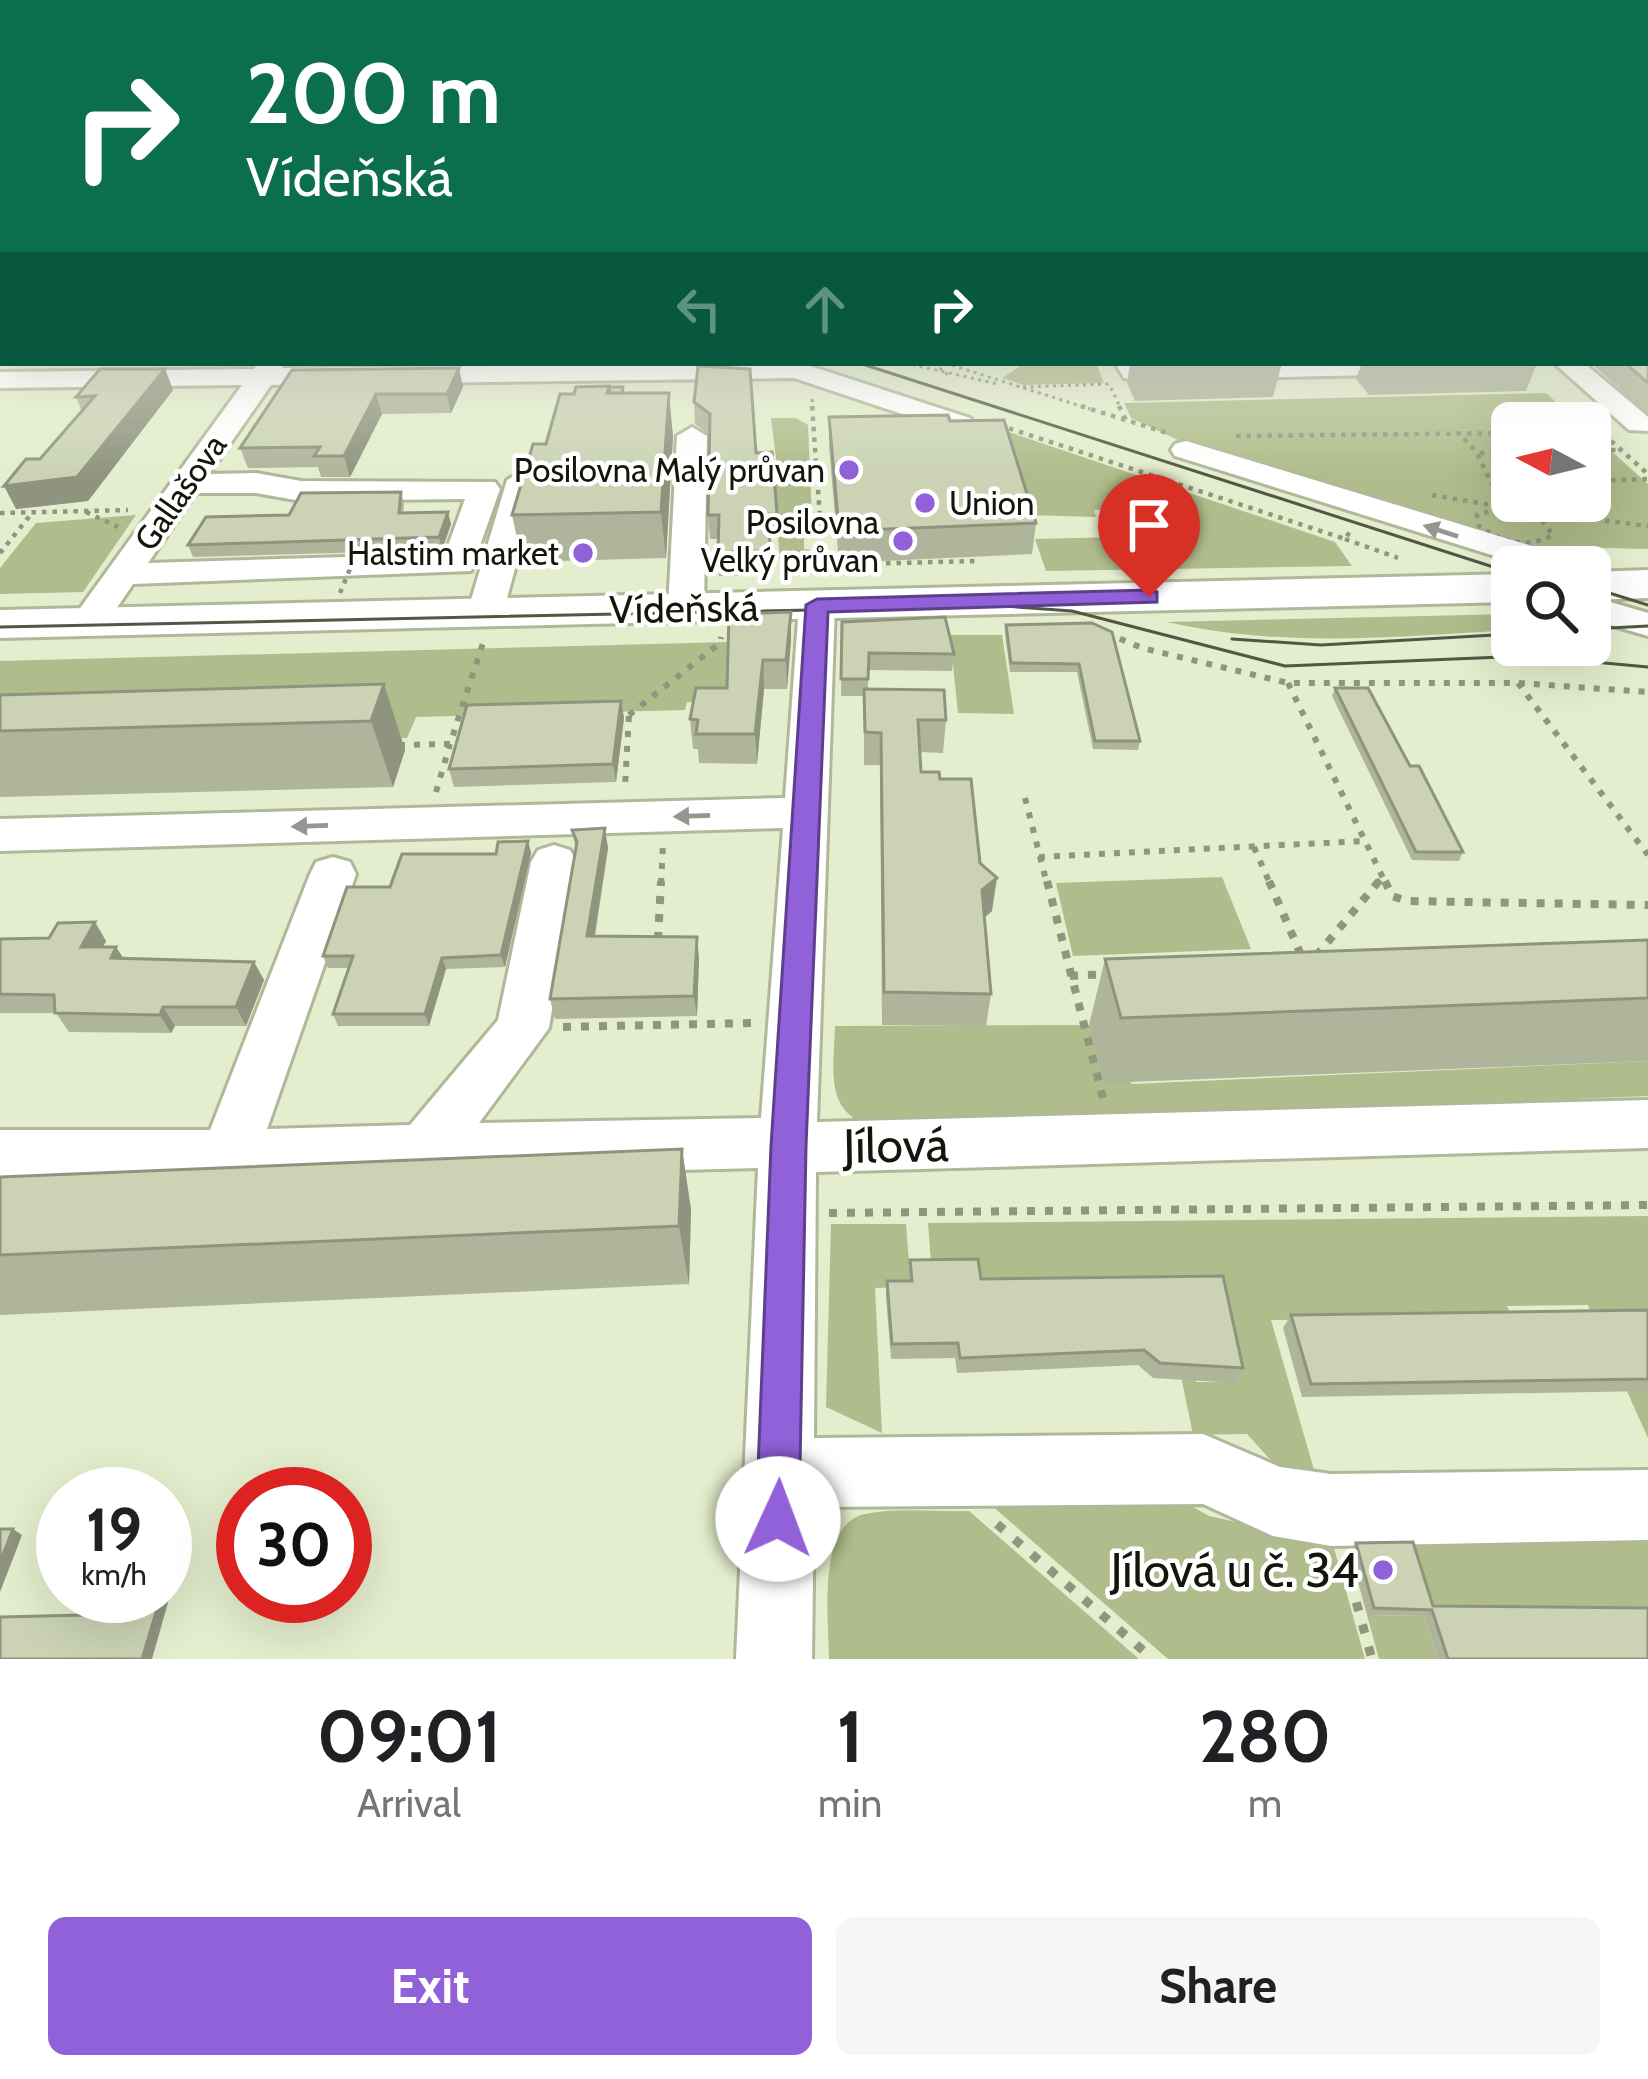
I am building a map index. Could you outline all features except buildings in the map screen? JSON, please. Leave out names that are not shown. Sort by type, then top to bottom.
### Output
[{"type":"main road","name":"Vídeňská","points":[[0,624],[484,628],[703,623],[811,580],[1491,575]]},
{"type":"main road","points":[[1611,585],[1648,583]]},
{"type":"street","points":[[1131,366],[1134,372],[1345,366]]},
{"type":"street","points":[[0,380],[266,370],[663,386],[805,370],[960,424]]},
{"type":"street","name":"Gallašova","points":[[88,622],[266,370]]},
{"type":"street","points":[[1558,375],[1640,424]]},
{"type":"street","points":[[692,436],[703,623]]},
{"type":"street","points":[[1182,443],[1349,531],[1491,569]]},
{"type":"street","points":[[484,628],[524,480]]},
{"type":"street","points":[[122,574],[459,564],[484,489],[302,491],[256,483],[177,496]]},
{"type":"street","points":[[1349,531],[1491,569]]},
{"type":"street","points":[[1611,575],[1648,583]]},
{"type":"street","points":[[774,1659],[788,1146],[808,812],[811,580]]},
{"type":"street","points":[[1611,614],[1648,625]]},
{"type":"street","points":[[0,835],[427,823],[646,828],[808,812]]},
{"type":"street","points":[[423,1151],[523,1028],[554,862]]},
{"type":"street","points":[[230,1156],[333,874]]},
{"type":"street","name":"Jílová","points":[[0,1156],[230,1156],[723,1140],[788,1146],[1648,1124]]},
{"type":"street","points":[[779,1473],[1203,1469],[1273,1501],[1331,1510],[1648,1505]]},
{"type":"path","points":[[915,366],[1016,387],[1109,384]]},
{"type":"path","points":[[938,366],[951,377]]},
{"type":"path","points":[[954,366],[1182,443],[1491,433]]},
{"type":"path","points":[[805,370],[811,382],[822,547],[811,580]]},
{"type":"path","points":[[993,424],[1349,531],[1407,561]]},
{"type":"path","points":[[1460,434],[1491,479]]},
{"type":"path","points":[[815,437],[828,440]]},
{"type":"path","points":[[1611,440],[1648,476]]},
{"type":"path","points":[[1611,449],[1620,449]]},
{"type":"path","points":[[1477,453],[1491,453]]},
{"type":"path","points":[[1611,479],[1648,476]]},
{"type":"path","points":[[0,513],[84,511],[177,496]]},
{"type":"path","points":[[84,511],[132,533]]},
{"type":"path","points":[[0,553],[32,512]]},
{"type":"path","points":[[1611,521],[1648,526]]},
{"type":"path","points":[[811,580],[975,561],[970,537]]},
{"type":"path","points":[[811,580],[822,547]]},
{"type":"path","points":[[963,548],[972,547]]},
{"type":"path","points":[[340,593],[352,564]]},
{"type":"path","points":[[605,716],[629,715],[720,643],[703,623]]},
{"type":"path","points":[[427,823],[484,628]]},
{"type":"path","points":[[1288,683],[1392,896],[1407,901],[1648,905]]},
{"type":"path","points":[[1518,683],[1648,855]]},
{"type":"path","points":[[629,715],[622,786],[631,785],[646,828],[657,955]]},
{"type":"path","points":[[379,746],[450,744]]},
{"type":"path","points":[[1025,798],[1109,1122]]},
{"type":"path","points":[[1040,857],[1363,842]]},
{"type":"path","points":[[1254,847],[1305,963]]},
{"type":"path","points":[[1282,964],[1305,963],[1381,878]]},
{"type":"path","points":[[1070,976],[1117,973]]},
{"type":"path","points":[[523,1028],[797,1023]]},
{"type":"path","points":[[826,1213],[1648,1205]]},
{"type":"path","points":[[962,1472],[971,1501],[1154,1659]]},
{"type":"path","points":[[1331,1510],[1372,1659]]},
{"type":"green space","points":[[1020,366],[1097,366],[1104,383],[1023,385],[1002,378]]},
{"type":"green space","points":[[1546,393],[1556,402],[1491,402],[1491,522],[1611,522],[1611,451],[1648,484],[1648,549],[1525,546],[1191,446],[1131,418],[1124,403]]},
{"type":"green space","points":[[771,418],[796,418],[808,425],[812,518],[804,519],[804,549],[811,550],[781,575],[774,484],[779,483]]},
{"type":"green space","points":[[997,428],[1335,542],[1352,566],[1046,571],[1035,539],[1159,536],[1150,516],[1121,517],[1117,509],[1094,510],[1096,517],[1027,515]]},
{"type":"green space","points":[[136,515],[83,592],[0,594],[0,568],[36,523]]},
{"type":"green space","points":[[1491,614],[1491,631],[1295,638],[1167,622]]},
{"type":"green space","points":[[950,635],[1002,635],[1014,714],[958,713]]},
{"type":"green space","points":[[730,642],[727,703],[687,702],[685,710],[416,717],[407,738],[0,749],[0,661]]},
{"type":"green space","points":[[1222,877],[1251,949],[1073,956],[1056,883]]},
{"type":"green space","points":[[1089,1025],[1132,1084],[1648,1061],[1648,1096],[875,1127],[847,1112],[835,1088],[835,1026]]},
{"type":"green space","points":[[1648,1216],[1648,1438],[1588,1305],[1507,1306],[1515,1326],[1504,1319],[1271,1320],[1316,1477],[1278,1468],[1247,1434],[1193,1435],[1180,1371],[1193,1372],[1196,1382],[1234,1382],[933,1286],[875,1288],[882,1433],[826,1407],[831,1224],[906,1224],[909,1263],[931,1262],[928,1223]]},
{"type":"green space","points":[[975,1491],[1172,1495],[1209,1516],[1281,1532],[1327,1523],[1365,1659],[1168,1659]]},
{"type":"green space","points":[[890,1511],[969,1511],[1139,1659],[829,1659],[827,1599],[832,1554],[849,1522]]},
{"type":"green space","points":[[1648,1527],[1648,1616],[1426,1616],[1400,1530]]},
{"type":"green space","points":[[1367,1615],[1424,1616],[1438,1659],[1379,1659]]},
{"type":"tram line","points":[[868,366],[1491,566]]},
{"type":"tram line","points":[[1611,594],[1648,605]]},
{"type":"tram line","points":[[0,627],[1004,606],[1072,611],[1285,666],[1529,656],[1648,667]]},
{"type":"tram line","points":[[1611,628],[1648,626]]},
{"type":"tram line","points":[[1232,639],[1321,645],[1491,635]]},
{"type":"place","name":"Posilovna Malý průvan","points":[[849,470]]},
{"type":"place","name":"Union","points":[[925,503]]},
{"type":"place","name":"Posilovna Velký průvan","points":[[903,541]]},
{"type":"place","name":"Halstim market","points":[[583,553]]},
{"type":"place","name":"Jílová u č. 34","points":[[1383,1570]]},
{"type":"route","points":[[778,1519],[788,1146],[817,605],[1149,597]]}]
